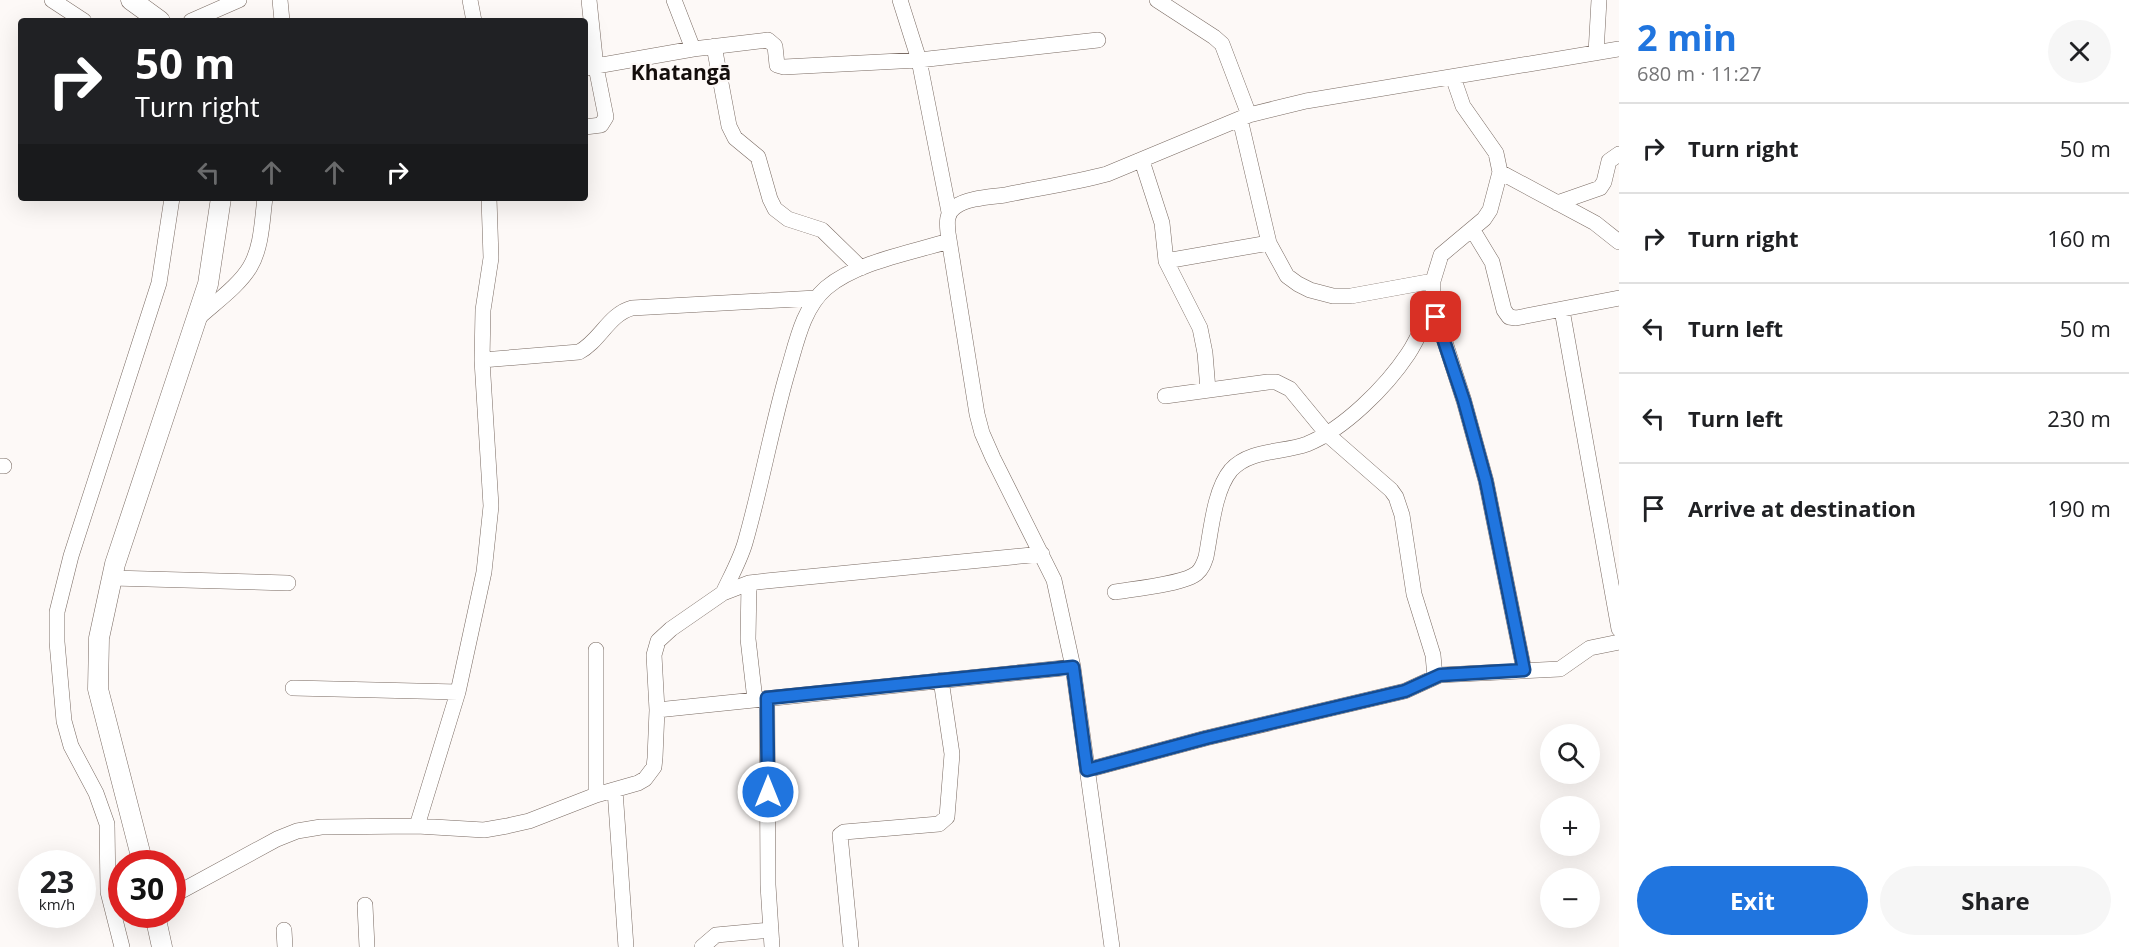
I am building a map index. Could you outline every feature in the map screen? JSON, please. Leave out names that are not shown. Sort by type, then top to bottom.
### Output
[{"type":"main road","points":[[131,0],[156,18]]},
{"type":"main road","points":[[139,850],[98,689],[99,638],[112,578],[208,284],[221,201]]},
{"type":"main road","points":[[157,928],[162,947]]},
{"type":"street","points":[[52,0],[79,18]]},
{"type":"street","points":[[198,18],[239,0]]},
{"type":"street","points":[[280,0],[282,18]]},
{"type":"street","points":[[470,0],[473,18]]},
{"type":"street","points":[[588,126],[601,124],[606,120],[591,67],[589,0]]},
{"type":"street","points":[[674,0],[693,49]]},
{"type":"street","points":[[900,0],[918,60],[949,212],[947,220],[949,241],[977,414],[982,433],[1053,580],[1073,667],[1112,947]]},
{"type":"street","points":[[1157,0],[1222,44],[1244,117],[1269,243],[1287,276],[1310,290],[1333,296],[1372,294],[1432,281]]},
{"type":"street","points":[[1596,53],[1599,0]]},
{"type":"street","points":[[591,67],[693,49],[768,40],[775,46],[776,62],[782,67],[918,60],[1098,39]]},
{"type":"street","points":[[714,46],[729,126],[735,138],[758,157],[770,199],[775,208],[788,219],[822,230],[861,268]]},
{"type":"street","points":[[949,212],[955,207],[976,200],[1083,181],[1107,174],[1244,117],[1306,101],[1619,50]]},
{"type":"street","points":[[1453,77],[1463,106],[1496,153],[1500,172],[1490,210],[1484,219],[1441,255],[1432,281],[1433,305],[1464,401],[1486,481],[1524,670]]},
{"type":"street","points":[[1557,203],[1599,188],[1604,182],[1609,160],[1619,154]]},
{"type":"street","points":[[1142,161],[1162,224],[1166,261],[1200,327],[1208,390]]},
{"type":"street","points":[[1500,172],[1595,223],[1619,242]]},
{"type":"street","points":[[122,947],[108,892],[107,824],[96,793],[71,746],[64,721],[57,642],[57,612],[71,556],[159,283],[172,201]]},
{"type":"street","points":[[196,320],[251,266],[259,242],[265,201]]},
{"type":"street","points":[[417,826],[458,692],[484,572],[491,506],[483,360],[483,310],[490,258],[489,201]]},
{"type":"street","points":[[1472,229],[1492,262],[1504,310],[1509,317],[1516,318],[1619,298]]},
{"type":"street","points":[[723,593],[745,543],[774,421],[798,336],[816,298],[836,280],[861,268],[949,241]]},
{"type":"street","points":[[1166,261],[1269,243]]},
{"type":"street","points":[[483,360],[579,352],[592,344],[617,315],[632,308],[816,298]]},
{"type":"street","points":[[1115,592],[1185,580],[1197,574],[1206,557],[1222,485],[1233,468],[1248,458],[1297,447],[1327,434],[1357,411],[1396,370],[1409,352],[1433,305]]},
{"type":"street","points":[[1562,310],[1619,629]]},
{"type":"street","points":[[1165,396],[1268,382],[1283,385],[1296,395],[1327,434],[1390,490],[1396,497],[1402,515],[1416,603],[1433,655],[1435,677]]},
{"type":"street","points":[[186,888],[277,838],[297,831],[321,827],[417,826],[484,830],[530,821],[596,795],[638,783],[650,775],[654,767],[657,710],[653,668],[655,647],[671,629],[723,593],[749,583],[1042,554]]},
{"type":"street","points":[[112,578],[288,583]]},
{"type":"street","points":[[749,583],[748,639],[761,699],[772,947]]},
{"type":"street","points":[[1087,770],[1218,735],[1405,691],[1435,677],[1453,674],[1560,669],[1590,648],[1619,642]]},
{"type":"street","points":[[596,650],[596,795]]},
{"type":"street","points":[[657,710],[1073,667]]},
{"type":"street","points":[[851,947],[840,835],[844,832],[939,824],[946,817],[952,754],[941,680]]},
{"type":"street","points":[[293,688],[458,692]]},
{"type":"street","points":[[615,790],[626,947]]},
{"type":"street","points":[[365,905],[367,947]]},
{"type":"street","points":[[284,930],[285,947]]},
{"type":"street","points":[[702,947],[716,934],[771,930]]},
{"type":"district","name":"Khatangā","points":[[681,73]]},
{"type":"route","points":[[768,792],[767,698],[1073,667],[1087,770],[1206,738],[1405,691],[1440,675],[1524,670],[1501,545],[1486,481],[1464,401],[1436,317]]}]
